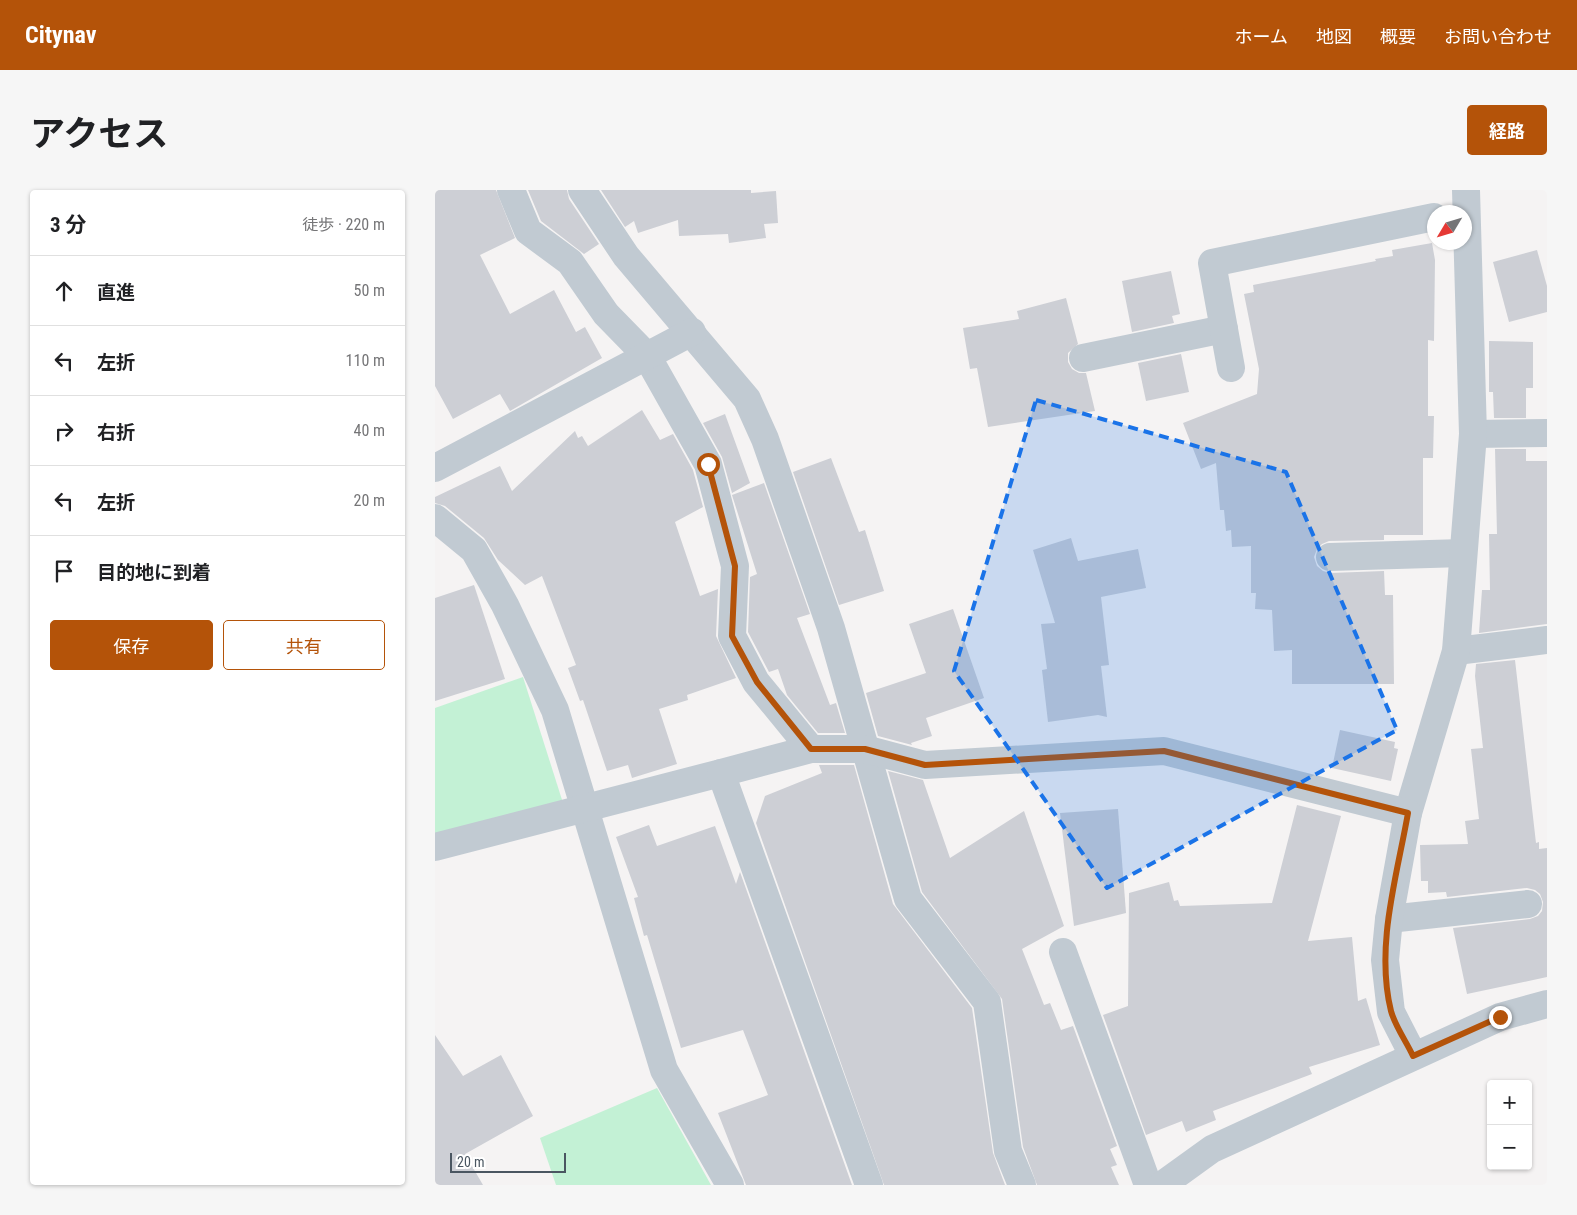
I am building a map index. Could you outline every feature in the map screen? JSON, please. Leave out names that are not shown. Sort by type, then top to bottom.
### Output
[{"type":"street","points":[[511,190],[528,231],[569,262],[606,314],[647,356],[708,464],[735,566],[732,636],[757,682],[811,749]]},
{"type":"street","points":[[582,190],[626,256],[747,399],[765,439],[831,628],[908,899],[987,1002],[1008,1151],[1021,1185]]},
{"type":"street","points":[[1413,1056],[1391,1012],[1385,960],[1389,919],[1408,813],[1456,651],[1473,434],[1463,204]]},
{"type":"street","points":[[1231,368],[1212,263],[1427,219]]},
{"type":"street","points":[[1083,358],[1224,329]]},
{"type":"street","points":[[435,468],[692,332]]},
{"type":"street","points":[[1473,434],[1547,433]]},
{"type":"street","points":[[435,518],[473,550],[505,605],[555,710],[663,1070],[730,1185]]},
{"type":"street","points":[[1330,557],[1463,553]]},
{"type":"street","points":[[1456,651],[1547,640]]},
{"type":"street","points":[[435,847],[585,810],[811,749],[865,749],[925,765],[1164,751],[1408,813]]},
{"type":"street","points":[[721,773],[869,1185]]},
{"type":"street","points":[[1389,919],[1528,904]]},
{"type":"street","points":[[1063,952],[1148,1185]]},
{"type":"street","points":[[1162,1185],[1211,1149],[1500,1017],[1547,1004]]},
{"type":"highlighted area","points":[[1036,400],[1286,472],[1397,730],[1107,888],[954,671]]},
{"type":"green space","points":[[523,677],[563,803],[435,834],[435,708]]},
{"type":"green space","points":[[657,1088],[711,1185],[556,1185],[540,1138]]},
{"type":"building","points":[[435,190],[496,190],[515,238],[480,255],[510,314],[554,290],[576,332],[585,327],[602,358],[510,411],[500,394],[453,419],[435,386]]},
{"type":"building","points":[[528,190],[567,190],[569,199],[599,244],[584,254],[541,221]]},
{"type":"building","points":[[601,190],[751,190],[751,193],[776,191],[778,223],[764,224],[766,238],[729,243],[728,234],[679,236],[678,220],[638,233],[634,221],[625,227]]},
{"type":"building","points":[[1427,244],[1427,250],[1433,250],[1435,260],[1434,341],[1428,340],[1428,416],[1434,416],[1433,458],[1423,458],[1423,535],[1384,535],[1384,540],[1329,541],[1317,549],[1314,557],[1317,566],[1323,571],[1330,573],[1384,571],[1385,595],[1393,595],[1394,684],[1292,684],[1292,650],[1274,651],[1272,610],[1255,609],[1256,593],[1251,593],[1251,546],[1232,547],[1231,530],[1226,531],[1224,510],[1220,510],[1216,463],[1201,469],[1183,423],[1257,394],[1259,369],[1244,294],[1254,292],[1253,285],[1376,261],[1375,259],[1393,256],[1392,250]]},
{"type":"building","points":[[1537,250],[1547,286],[1547,312],[1509,322],[1493,262]]},
{"type":"building","points":[[1171,271],[1180,314],[1172,316],[1174,323],[1132,332],[1122,281]]},
{"type":"building","points":[[1066,298],[1078,344],[1068,353],[1068,362],[1072,369],[1079,373],[1086,373],[1095,411],[988,427],[977,368],[970,369],[963,328],[1019,319],[1017,311]]},
{"type":"building","points":[[1489,341],[1533,342],[1533,388],[1526,388],[1526,418],[1494,418],[1493,392],[1489,392]]},
{"type":"building","points":[[1181,354],[1189,392],[1146,401],[1138,363]]},
{"type":"building","points":[[642,410],[660,440],[673,434],[693,470],[703,507],[675,522],[700,596],[718,589],[716,636],[736,678],[687,695],[688,700],[659,709],[677,764],[632,778],[628,765],[607,771],[583,700],[580,701],[568,668],[576,665],[542,576],[525,585],[498,560],[484,538],[445,506],[435,503],[435,497],[500,466],[512,491],[575,431],[578,438],[582,436],[588,446]]},
{"type":"building","points":[[725,414],[750,483],[732,493],[722,457],[703,423]]},
{"type":"building","points":[[1495,449],[1526,449],[1526,461],[1547,461],[1547,624],[1479,633],[1482,590],[1490,590],[1489,534],[1497,534]]},
{"type":"building","points":[[831,458],[859,532],[865,530],[884,591],[839,605],[793,472]]},
{"type":"building","points":[[764,483],[810,614],[797,618],[830,705],[836,703],[845,733],[818,733],[787,695],[778,669],[769,672],[748,632],[750,577],[757,574],[732,495]]},
{"type":"building","points":[[1071,538],[1078,561],[1138,549],[1146,588],[1101,597],[1109,665],[1101,666],[1107,717],[1098,715],[1048,722],[1042,670],[1047,669],[1041,624],[1055,623],[1033,550]]},
{"type":"building","points":[[474,585],[505,679],[435,701],[435,598]]},
{"type":"building","points":[[953,609],[984,698],[926,718],[932,736],[911,743],[912,745],[878,736],[866,693],[926,673],[909,624]]},
{"type":"building","points":[[1515,660],[1536,843],[1539,842],[1539,849],[1547,848],[1547,977],[1467,994],[1453,928],[1530,919],[1538,916],[1542,911],[1543,902],[1540,894],[1535,890],[1527,888],[1447,897],[1446,892],[1428,893],[1428,881],[1421,881],[1420,845],[1468,844],[1465,821],[1479,819],[1471,749],[1483,748],[1475,676],[1476,664]]},
{"type":"building","points":[[1340,730],[1395,742],[1394,748],[1398,749],[1391,781],[1332,768]]},
{"type":"building","points":[[819,765],[854,765],[893,904],[972,1008],[993,1153],[1005,1185],[884,1185],[756,823],[765,796],[822,773]]},
{"type":"building","points":[[888,771],[923,780],[950,858],[1024,811],[1064,926],[1022,949],[1044,1005],[1050,1003],[1061,1030],[1073,1026],[1117,1146],[1110,1149],[1117,1165],[1111,1167],[1119,1185],[1037,1185],[1023,1147],[1002,999],[922,892]]},
{"type":"building","points":[[1297,805],[1341,816],[1308,941],[1352,937],[1358,1001],[1366,998],[1380,1045],[1309,1067],[1312,1074],[1213,1111],[1216,1120],[1186,1132],[1182,1121],[1146,1135],[1103,1015],[1128,1006],[1129,893],[1169,882],[1174,901],[1178,900],[1180,906],[1272,903]]},
{"type":"building","points":[[1118,809],[1126,913],[1074,926],[1060,813]]},
{"type":"building","points":[[649,825],[657,846],[715,826],[736,884],[740,872],[852,1185],[746,1185],[718,1113],[768,1095],[743,1030],[681,1048],[647,935],[644,936],[634,898],[638,897],[616,837]]},
{"type":"building","points":[[435,1035],[463,1076],[501,1055],[533,1116],[465,1154],[483,1185],[435,1185]]},
{"type":"route","points":[[708,464],[735,566],[732,636],[757,682],[811,749],[865,749],[925,765],[1164,751],[1408,813],[1389,919],[1385,960],[1391,1012],[1413,1056],[1500,1017]]}]
